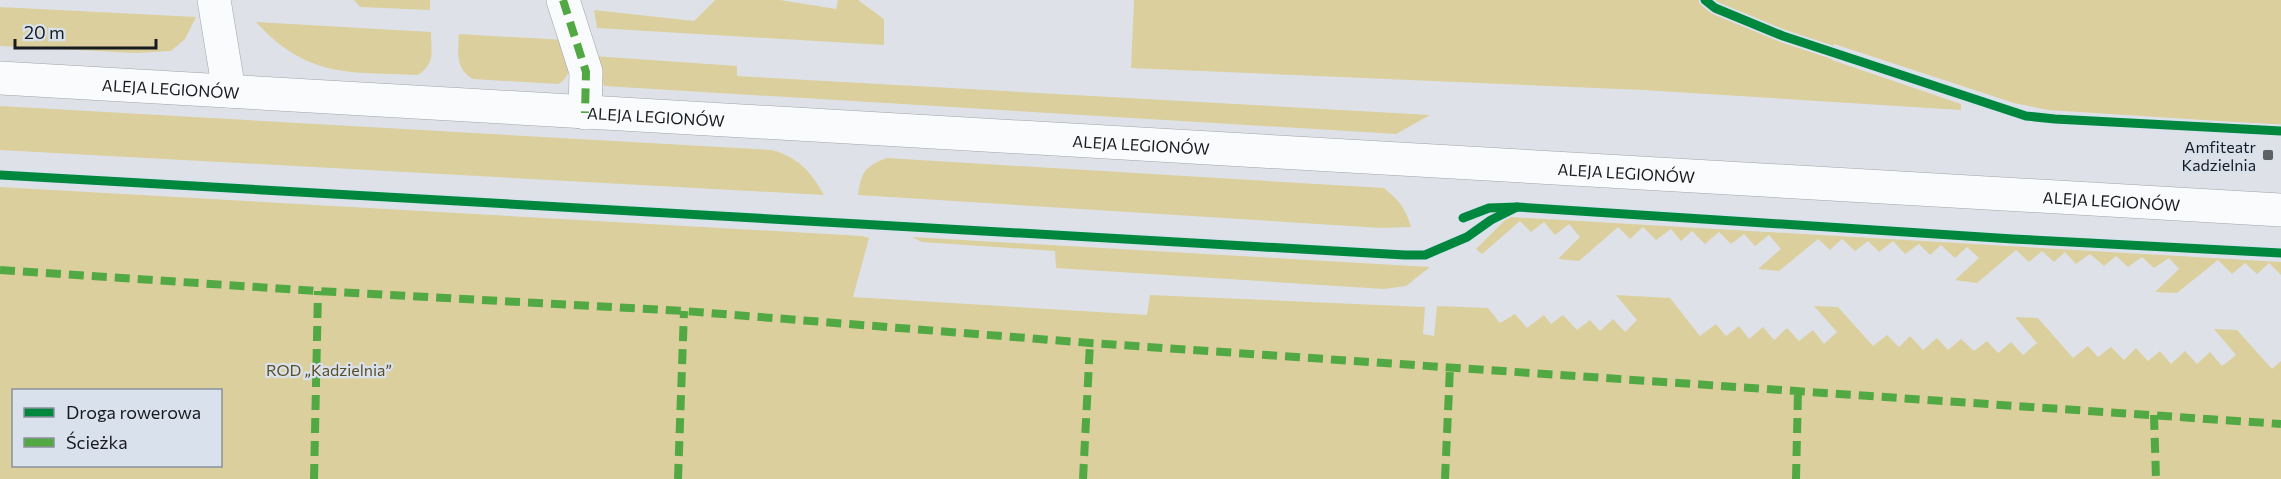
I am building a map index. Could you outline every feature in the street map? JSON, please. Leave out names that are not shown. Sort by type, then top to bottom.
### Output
[{"type":"street","points":[[214,0],[229,91]]},
{"type":"street","points":[[563,0],[586,72],[585,113]]},
{"type":"street","name":"ALEJA LEGIONÓW","points":[[0,78],[2281,210]]},
{"type":"green space","points":[[354,0],[430,0],[430,10],[360,7]]},
{"type":"green space","points":[[715,0],[780,0],[836,9],[838,0],[858,0],[884,19],[884,45],[597,28],[594,10],[694,21]]},
{"type":"green space","points":[[1134,0],[2281,0],[2281,125],[2048,110],[2014,103],[1834,44],[1832,60],[1961,104],[1961,110],[1643,90],[1131,68]]},
{"type":"green space","points":[[0,7],[196,17],[185,39],[171,51],[136,53],[0,46]]},
{"type":"green space","points":[[256,22],[431,32],[430,61],[424,71],[418,75],[349,72],[330,68],[311,63],[293,53]]},
{"type":"green space","points":[[459,34],[565,40],[569,65],[567,76],[558,84],[473,79],[460,65]]},
{"type":"green space","points":[[593,56],[737,66],[737,76],[1430,115],[1396,134],[604,86]]},
{"type":"green space","points":[[0,106],[772,150],[790,157],[803,166],[824,195],[0,150]]},
{"type":"green space","points":[[886,158],[1384,188],[1401,205],[1411,227],[1381,228],[858,195],[865,171]]},
{"type":"green space","name":"ROD „Kadzielnia”","points":[[0,187],[862,236],[869,238],[853,297],[1147,315],[1150,295],[1425,307],[1423,334],[1434,336],[1437,306],[1488,308],[1500,323],[1515,314],[1527,328],[1544,315],[1551,324],[1563,315],[1577,330],[1590,320],[1600,331],[1613,319],[1625,332],[1637,320],[1616,295],[1670,298],[1700,336],[1716,324],[1726,336],[1739,326],[1749,339],[1763,327],[1774,340],[1787,328],[1799,341],[1813,330],[1824,344],[1837,332],[1814,306],[1838,307],[1873,346],[1887,335],[1899,347],[1910,336],[1923,350],[1937,338],[1948,350],[1961,339],[1974,351],[1987,341],[1998,353],[2011,342],[2023,355],[2037,343],[2015,317],[2038,318],[2073,358],[2088,346],[2098,357],[2111,347],[2124,360],[2136,348],[2148,361],[2160,351],[2171,364],[2185,351],[2197,364],[2210,352],[2222,366],[2236,355],[2214,329],[2237,330],[2272,369],[2281,361],[2281,479],[0,479]]},
{"type":"green space","points":[[1511,217],[2281,262],[2281,275],[2269,263],[2257,274],[2245,263],[2232,274],[2218,260],[2177,293],[2155,292],[2179,269],[2169,258],[2154,268],[2142,257],[2128,267],[2116,256],[2104,266],[2090,254],[2076,264],[2065,252],[2054,262],[2042,251],[2029,262],[2016,250],[1977,283],[1955,280],[1979,258],[1967,247],[1955,258],[1941,245],[1930,255],[1919,244],[1905,254],[1893,241],[1879,252],[1868,241],[1855,251],[1842,239],[1830,250],[1818,239],[1779,271],[1758,269],[1781,249],[1769,235],[1755,246],[1744,234],[1731,244],[1719,232],[1705,244],[1692,231],[1681,241],[1671,229],[1656,240],[1643,227],[1630,239],[1618,227],[1579,261],[1558,259],[1580,237],[1569,224],[1555,235],[1544,222],[1531,232],[1520,221],[1482,254],[1476,249],[1506,219]]},
{"type":"green space","points":[[912,237],[1430,267],[1406,286],[1384,289],[1056,268],[1055,251],[922,242]]},
{"type":"marked path","points":[[563,0],[586,72],[585,113]]},
{"type":"marked path","points":[[0,270],[318,291],[684,311],[1090,343],[2281,424]]},
{"type":"marked path","points":[[314,479],[318,291]]},
{"type":"marked path","points":[[678,479],[684,311]]},
{"type":"marked path","points":[[1083,479],[1090,343]]},
{"type":"marked path","points":[[1445,479],[1450,367]]},
{"type":"marked path","points":[[1796,479],[1798,391]]},
{"type":"marked path","points":[[2154,415],[2156,479]]},
{"type":"cycle path","points":[[1705,0],[1715,8],[1783,36],[2026,116],[2281,131]]},
{"type":"cycle path","points":[[0,175],[1405,255],[1425,255],[1467,237],[1491,220],[1517,207]]},
{"type":"cycle path","points":[[1463,218],[1489,208],[1517,207],[2013,239],[2281,253]]},
{"type":"place","name":"Amfiteatr Kadzielnia","points":[[2268,155]]}]
